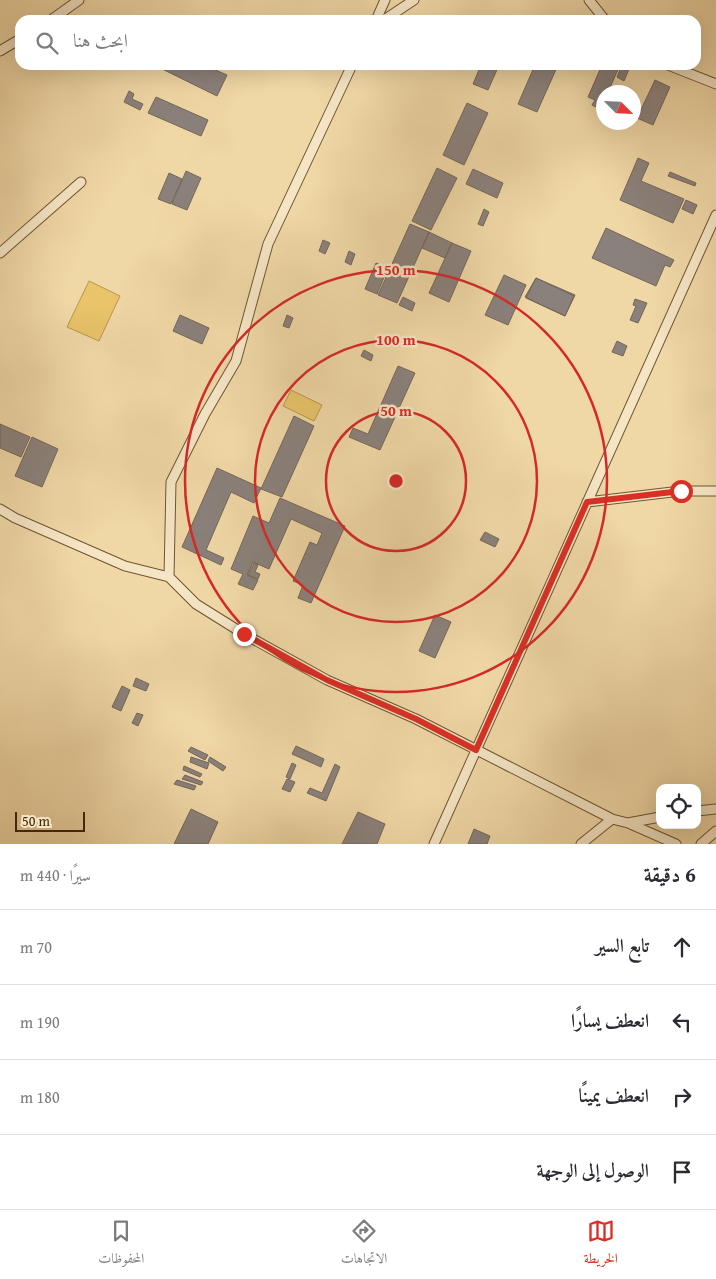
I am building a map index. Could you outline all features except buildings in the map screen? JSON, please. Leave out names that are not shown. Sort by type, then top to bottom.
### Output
[{"type":"street","points":[[58,15],[79,0]]},
{"type":"street","points":[[378,15],[385,0]]},
{"type":"street","points":[[392,15],[414,0]]},
{"type":"street","points":[[588,0],[601,15]]},
{"type":"street","points":[[0,51],[15,42]]},
{"type":"street","points":[[169,577],[171,482],[205,414],[236,361],[268,244],[350,70]]},
{"type":"street","points":[[681,70],[716,84]]},
{"type":"street","points":[[0,254],[81,182]]},
{"type":"street","points":[[434,844],[716,215]]},
{"type":"street","points":[[587,502],[681,491],[716,491]]},
{"type":"street","points":[[0,509],[15,518],[125,566],[169,577],[196,604],[244,634],[327,680],[416,719],[612,819],[628,823],[676,844]]},
{"type":"street","points":[[701,811],[716,809]]},
{"type":"street","points":[[628,823],[656,818]]},
{"type":"street","points":[[581,844],[612,819]]},
{"type":"street","points":[[701,844],[716,832]]},
{"type":"route","points":[[244,634],[327,680],[416,719],[476,750],[587,502],[681,491]]}]
